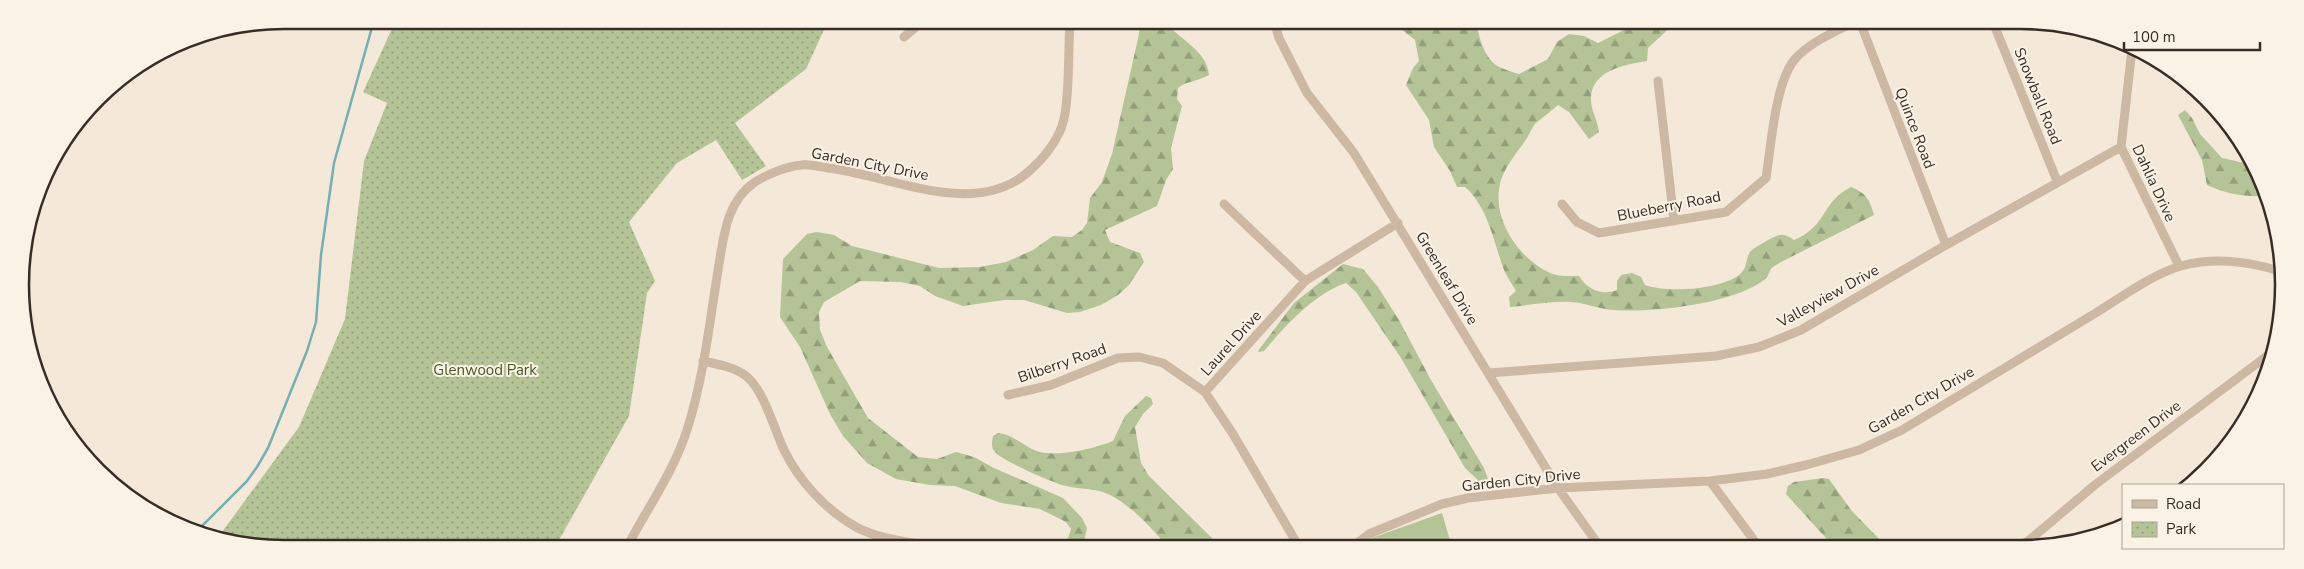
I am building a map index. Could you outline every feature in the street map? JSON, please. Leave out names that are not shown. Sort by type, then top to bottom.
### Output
[{"type":"street","points":[[904,38],[915,29]]},
{"type":"street","name":"Garden City Drive","points":[[631,540],[678,452],[687,430],[703,361],[726,223],[736,201],[754,183],[778,170],[803,164],[837,169],[949,193],[976,195],[998,190],[1020,179],[1041,162],[1062,125],[1066,102],[1070,29]]},
{"type":"street","name":"Greenleaf Drive","points":[[1276,29],[1278,38],[1307,94],[1354,153],[1558,488],[1595,540]]},
{"type":"street","name":"Blueberry Road","points":[[1562,204],[1577,222],[1599,233],[1726,212],[1766,178],[1780,87],[1795,59],[1820,40],[1841,29]]},
{"type":"street","name":"Quince Road","points":[[1863,29],[1946,245]]},
{"type":"street","name":"Snowball Road","points":[[1996,29],[2057,180]]},
{"type":"street","name":"Dahlia Drive","points":[[2133,55],[2120,146],[2179,266]]},
{"type":"street","points":[[1658,81],[1674,221]]},
{"type":"street","name":"Valleyview Drive","points":[[1488,374],[1716,356],[1759,346],[1801,330],[2057,180],[2120,146]]},
{"type":"street","points":[[1224,204],[1305,281]]},
{"type":"street","name":"Laurel Drive","points":[[1295,540],[1205,392],[1305,281],[1398,223]]},
{"type":"street","name":"Garden City Drive","points":[[1361,540],[1369,534],[1442,504],[1498,494],[1558,488],[1710,481],[1767,474],[1806,465],[1880,441],[2138,288],[2179,266],[2198,262],[2221,261],[2275,270]]},
{"type":"street","name":"Bilberry Road","points":[[1008,395],[1051,385],[1118,358],[1139,357],[1162,363],[1205,392]]},
{"type":"street","name":"Evergreen Drive","points":[[2029,540],[2096,484],[2265,358]]},
{"type":"street","points":[[703,361],[732,368],[747,376],[758,391],[785,451],[802,480],[819,499],[857,527],[882,536],[902,540]]},
{"type":"street","points":[[1710,481],[1754,540]]},
{"type":"green space","name":"Glenwood Park","points":[[392,29],[824,29],[806,69],[735,123],[766,166],[742,180],[716,140],[677,163],[629,222],[655,281],[647,293],[629,416],[559,540],[268,540],[221,533],[299,427],[345,319],[364,161],[387,103],[363,92]]},
{"type":"green space","points":[[1139,29],[1172,29],[1198,52],[1207,66],[1209,75],[1178,88],[1177,99],[1182,106],[1171,148],[1173,169],[1166,180],[1157,206],[1105,230],[1110,242],[1140,253],[1144,262],[1129,285],[1118,295],[1101,305],[1080,312],[1067,313],[1024,300],[1004,300],[963,306],[935,296],[920,286],[900,282],[860,281],[824,302],[819,312],[820,330],[827,347],[868,418],[918,457],[937,459],[956,452],[974,457],[994,468],[1063,498],[1082,518],[1087,528],[1084,540],[1067,540],[1071,529],[1066,522],[1040,509],[1001,503],[955,486],[930,485],[896,479],[867,463],[843,436],[830,414],[800,347],[780,317],[783,259],[807,234],[817,232],[834,235],[852,246],[939,268],[980,267],[1006,262],[1033,250],[1053,236],[1072,237],[1082,230],[1087,223],[1090,198],[1102,182],[1112,154]]},
{"type":"green space","points":[[1401,29],[1478,29],[1482,45],[1492,61],[1501,68],[1519,74],[1548,59],[1557,42],[1569,34],[1584,36],[1598,43],[1625,29],[1668,29],[1648,48],[1647,61],[1609,71],[1596,83],[1592,92],[1591,102],[1599,132],[1589,139],[1569,112],[1558,105],[1534,125],[1503,174],[1499,194],[1499,207],[1509,234],[1526,256],[1552,274],[1579,276],[1586,285],[1600,292],[1617,290],[1617,281],[1621,275],[1632,273],[1641,277],[1645,285],[1655,287],[1693,289],[1706,287],[1730,280],[1739,275],[1744,270],[1750,252],[1769,240],[1782,235],[1794,240],[1805,235],[1819,221],[1834,200],[1851,187],[1860,191],[1866,197],[1874,215],[1776,265],[1771,269],[1766,278],[1751,288],[1714,301],[1670,308],[1629,311],[1572,302],[1510,307],[1509,297],[1516,291],[1504,270],[1485,215],[1473,195],[1465,187],[1457,187],[1450,171],[1434,147],[1429,120],[1406,85],[1413,68],[1419,61],[1415,40]]},
{"type":"green space","points":[[2185,110],[2192,118],[2200,134],[2222,158],[2244,163],[2260,196],[2235,194],[2207,185],[2202,160],[2178,115]]},
{"type":"green space","points":[[1343,264],[1363,269],[1378,287],[1484,468],[1488,479],[1480,482],[1465,468],[1401,358],[1356,292],[1346,283],[1312,302],[1291,321],[1264,351],[1258,351],[1294,303]]},
{"type":"green space","points":[[1146,396],[1151,398],[1153,404],[1143,414],[1135,427],[1141,463],[1149,476],[1214,540],[1161,540],[1138,515],[1112,496],[1103,492],[1062,485],[1047,479],[1006,460],[994,451],[992,447],[993,436],[998,433],[1010,436],[1040,452],[1057,453],[1087,449],[1113,441],[1125,416]]},
{"type":"green space","points":[[1823,478],[1829,479],[1851,510],[1880,540],[1828,540],[1786,494],[1788,486],[1794,482]]},
{"type":"green space","points":[[1442,513],[1450,540],[1368,540]]},
{"type":"waterway","points":[[201,527],[247,481],[257,467],[268,448],[307,351],[316,322],[321,255],[334,163],[371,29]]}]
